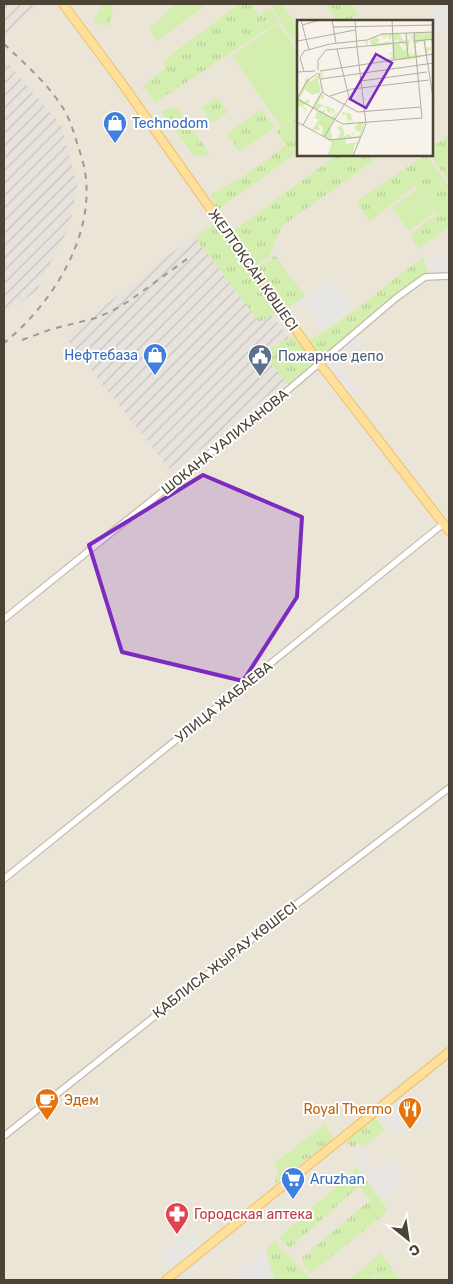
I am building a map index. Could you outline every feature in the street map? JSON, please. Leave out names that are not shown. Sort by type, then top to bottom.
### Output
[{"type":"main road","name":"ЖЕЛТОҚСАН КӨШЕСІ","points":[[63,4],[121,82],[320,364],[449,531]]},
{"type":"main road","points":[[166,1280],[449,1052]]},
{"type":"street","name":"ШОКАНА УАЛИХАНОВА","points":[[4,619],[320,364],[396,298],[425,277],[449,276]]},
{"type":"street","name":"УЛИЦА ЖАБАЕВА","points":[[4,880],[443,524]]},
{"type":"street","name":"ҚАБЛИСА ЖЫРАУ КӨШЕСІ","points":[[4,1136],[270,925],[449,788]]},
{"type":"highlighted area","points":[[203,475],[302,517],[297,597],[243,681],[122,652],[89,545]]},
{"type":"shaded area","points":[[4,4],[449,4],[449,1280],[4,1280]]},
{"type":"shaded area","points":[[4,4],[40,4],[4,36]]},
{"type":"shaded area","points":[[445,4],[449,4],[449,27],[436,36],[433,32],[433,20],[423,19]]},
{"type":"shaded area","points":[[4,59],[61,125],[77,186],[70,225],[37,290],[4,316]]},
{"type":"shaded area","points":[[202,229],[309,363],[172,472],[65,337]]},
{"type":"shaded area","points":[[448,249],[449,270],[434,272],[426,263]]},
{"type":"shaded area","points":[[333,277],[355,307],[324,331],[300,301]]},
{"type":"shaded area","points":[[360,334],[366,341],[338,365],[359,391],[351,397],[324,363]]},
{"type":"shaded area","points":[[410,1089],[433,1119],[422,1127],[416,1120],[397,1135],[379,1113]]},
{"type":"shaded area","points":[[358,1145],[376,1169],[390,1160],[406,1182],[384,1199],[351,1151]]},
{"type":"shaded area","points":[[193,1231],[204,1247],[169,1269],[159,1253]]},
{"type":"shaded area","points":[[227,1238],[229,1239],[185,1280],[175,1280]]},
{"type":"shaded area","points":[[264,1251],[272,1274],[262,1280],[230,1280]]},
{"type":"green space","points":[[103,4],[114,4],[109,26],[93,22]]},
{"type":"green space","points":[[175,4],[207,4],[157,41],[149,29]]},
{"type":"green space","points":[[239,4],[252,4],[259,15],[270,8],[279,21],[155,103],[143,86],[165,68],[164,60]]},
{"type":"green space","points":[[282,4],[297,25],[297,47],[271,6]]},
{"type":"green space","points":[[325,4],[351,4],[359,14],[350,20],[337,20]]},
{"type":"green space","points":[[278,23],[297,51],[297,116],[281,127],[232,56]]},
{"type":"green space","points":[[217,97],[228,112],[212,123],[201,108]]},
{"type":"green space","points":[[176,106],[210,154],[198,157],[193,155],[161,111]]},
{"type":"green space","points":[[262,109],[275,127],[240,152],[226,134]]},
{"type":"green space","points":[[297,118],[297,153],[215,212],[211,194],[241,178],[286,145],[276,131]]},
{"type":"green space","points":[[449,135],[449,181],[430,156],[433,156],[433,146]]},
{"type":"green space","points":[[336,156],[381,156],[282,226],[269,257],[254,267],[230,233]]},
{"type":"green space","points":[[423,156],[427,156],[449,186],[449,228],[419,249],[410,235],[437,214],[415,185],[370,222],[356,202]]},
{"type":"green space","points":[[417,189],[434,212],[409,231],[392,208]]},
{"type":"green space","points":[[216,222],[280,311],[259,322],[195,238]]},
{"type":"green space","points":[[274,254],[305,296],[285,310],[256,269],[272,259]]},
{"type":"green space","points":[[423,257],[429,275],[320,362],[307,342],[348,315]]},
{"type":"green space","points":[[295,335],[315,363],[289,385],[262,353]]},
{"type":"green space","points":[[375,1117],[385,1130],[362,1146],[358,1143],[352,1148],[346,1141]]},
{"type":"green space","points":[[325,1124],[334,1138],[275,1184],[278,1170],[274,1163]]},
{"type":"green space","points":[[357,1168],[388,1211],[310,1274],[301,1259],[370,1200],[359,1186],[289,1249],[279,1237]]},
{"type":"green space","points":[[275,1241],[310,1280],[277,1280],[273,1277],[266,1249]]},
{"type":"green space","points":[[381,1253],[400,1280],[379,1280],[376,1276],[368,1280],[348,1280]]},
{"type":"railway","points":[[4,44],[42,81],[66,114],[84,166],[86,180],[86,203],[82,226],[75,249],[64,271],[52,291],[37,310],[4,343]]},
{"type":"railway","points":[[22,340],[52,329],[96,318],[112,311],[187,259]]},
{"type":"place","name":"Technodom","points":[[115,144]]},
{"type":"place","name":"Нефтебаза","points":[[155,376]]},
{"type":"place","name":"Пожарное депо","points":[[260,377]]},
{"type":"place","name":"Эдем","points":[[47,1121]]},
{"type":"place","name":"Royal Thermo","points":[[410,1130]]},
{"type":"place","name":"Aruzhan","points":[[293,1200]]},
{"type":"place","name":"Городская аптека","points":[[177,1235]]}]
